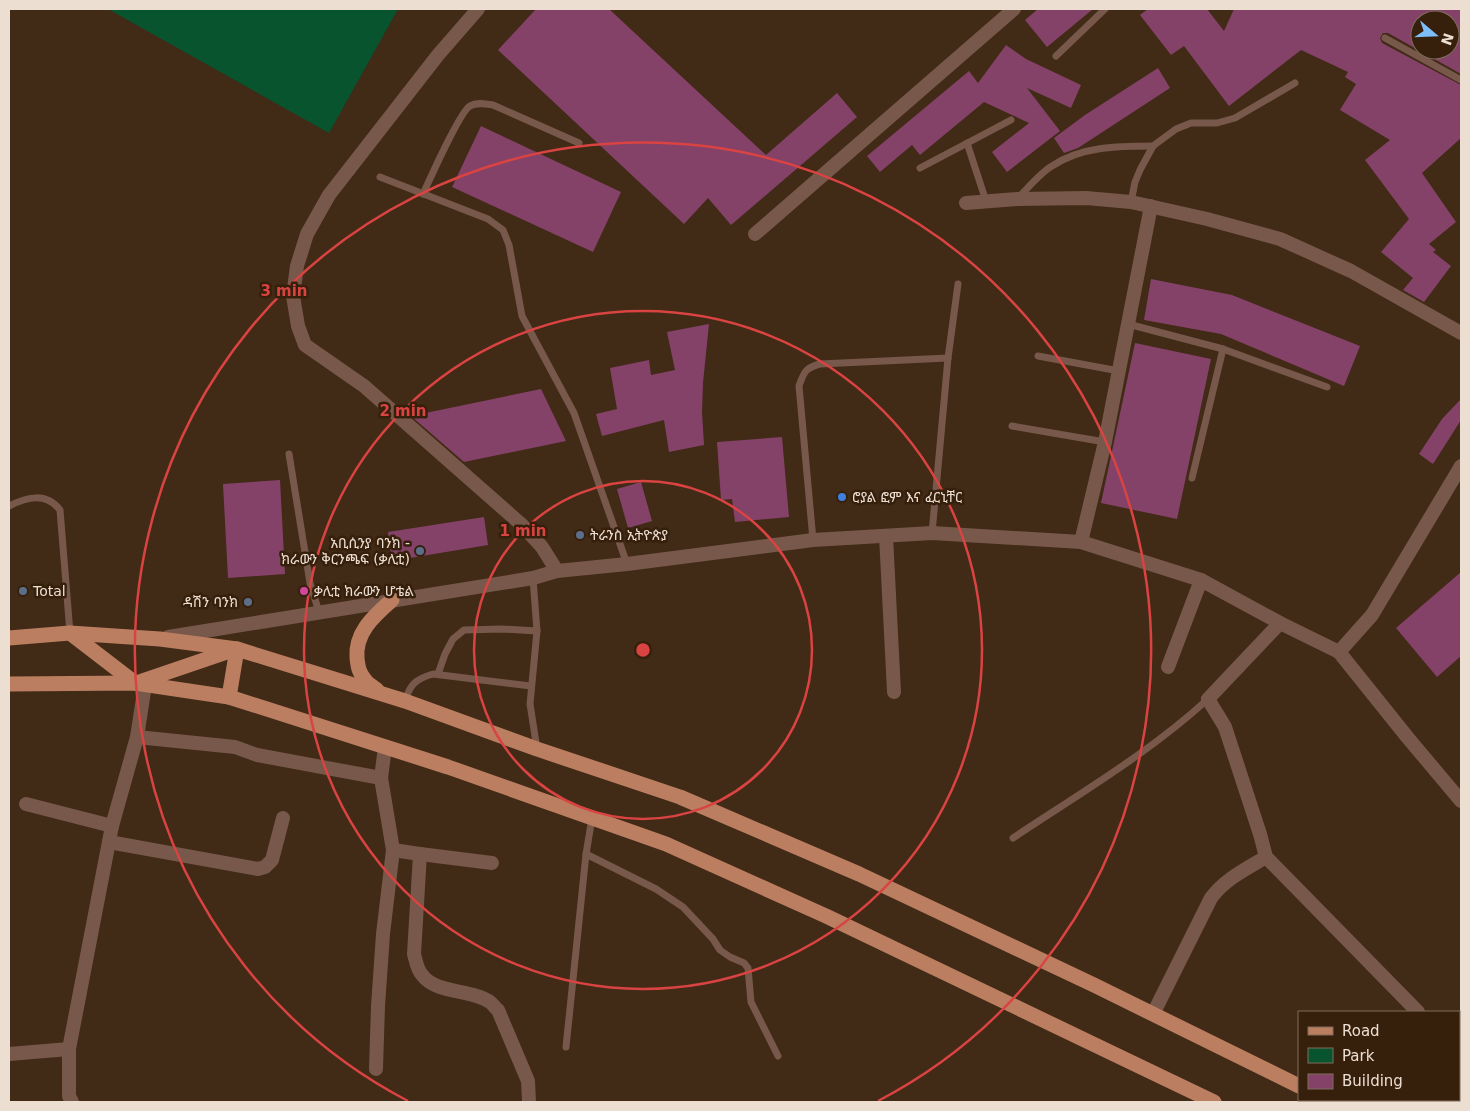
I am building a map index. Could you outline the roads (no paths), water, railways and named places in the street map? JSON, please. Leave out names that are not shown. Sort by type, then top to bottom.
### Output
[{"type":"main road","points":[[382,694],[364,680],[358,670],[357,650],[360,637],[368,623],[392,600]]},
{"type":"main road","points":[[70,633],[140,684]]},
{"type":"main road","points":[[9,638],[70,633],[160,639],[237,648],[405,701],[537,749],[680,797],[859,874],[1154,1014],[1298,1086]]},
{"type":"main road","points":[[140,684],[237,648]]},
{"type":"main road","points":[[229,697],[237,648]]},
{"type":"main road","points":[[9,684],[140,684],[229,697],[448,767],[666,844],[826,916],[1214,1102]]},
{"type":"street","points":[[478,9],[438,55],[329,195],[307,234],[297,266],[294,296],[298,326],[305,345],[364,386],[522,525],[542,547],[557,571]]},
{"type":"street","points":[[755,234],[1014,9]]},
{"type":"street","points":[[966,203],[1017,199],[1086,198],[1131,202],[1280,239],[1351,271],[1461,333]]},
{"type":"street","points":[[1081,542],[1105,442],[1151,206]]},
{"type":"street","points":[[1339,652],[1372,615],[1461,466]]},
{"type":"street","points":[[160,639],[533,578],[557,571],[812,540],[932,533],[1081,542],[1201,580],[1280,623],[1339,652],[1461,801]]},
{"type":"street","points":[[886,536],[894,692]]},
{"type":"street","points":[[1168,666],[1201,580]]},
{"type":"street","points":[[1280,623],[1208,699],[1225,728],[1266,858],[1417,1011]]},
{"type":"street","points":[[72,1102],[69,1096],[69,1049],[112,826],[137,737],[140,684]]},
{"type":"street","points":[[137,737],[235,747],[257,755],[381,778]]},
{"type":"street","points":[[376,1069],[383,934],[392,850],[381,778],[385,747]]},
{"type":"street","points":[[26,804],[112,826]]},
{"type":"street","points":[[109,842],[258,869],[265,867],[272,860],[283,818]]},
{"type":"street","points":[[392,850],[492,863]]},
{"type":"street","points":[[420,854],[414,954],[417,967],[423,977],[434,984],[480,997],[490,1002],[498,1010],[528,1081],[529,1102]]},
{"type":"street","points":[[1154,1014],[1211,898],[1228,880],[1266,858]]},
{"type":"street","points":[[9,1054],[69,1049]]},
{"type":"lane","points":[[1056,56],[1105,9]]},
{"type":"lane","points":[[1385,38],[1461,80]]},
{"type":"lane","points":[[1131,202],[1137,176],[1153,146],[1176,130],[1192,123],[1217,123],[1235,118],[1295,83]]},
{"type":"lane","points":[[423,194],[459,120],[468,106],[480,103],[493,105],[578,143]]},
{"type":"lane","points":[[920,168],[1011,120]]},
{"type":"lane","points":[[967,143],[986,201]]},
{"type":"lane","points":[[1017,199],[1050,166],[1067,158],[1090,150],[1113,146],[1153,146]]},
{"type":"lane","points":[[380,177],[488,219],[502,230],[509,245],[522,316],[574,413],[626,564]]},
{"type":"lane","points":[[932,533],[948,358],[958,284]]},
{"type":"lane","points":[[1128,324],[1223,349],[1328,387]]},
{"type":"lane","points":[[1192,478],[1223,349]]},
{"type":"lane","points":[[1038,356],[1119,371]]},
{"type":"lane","points":[[812,540],[799,386],[808,368],[820,364],[948,358]]},
{"type":"lane","points":[[1012,426],[1105,442]]},
{"type":"lane","points":[[289,454],[310,583],[320,612]]},
{"type":"lane","points":[[9,506],[31,498],[46,499],[54,502],[60,510],[70,633]]},
{"type":"lane","points":[[533,578],[537,631],[530,704],[537,749]]},
{"type":"lane","points":[[438,674],[453,639],[464,630],[502,629],[537,631]]},
{"type":"lane","points":[[405,701],[408,691],[418,678],[432,674],[532,686]]},
{"type":"lane","points":[[1013,838],[1159,740],[1208,699]]},
{"type":"lane","points":[[566,1047],[586,854],[592,818]]},
{"type":"lane","points":[[586,854],[656,889],[676,902],[713,939],[720,950],[744,963],[748,968],[751,1002],[778,1056]]},
{"type":"place","name":"ሮያል ፎም እና ፈርኒቸር","points":[[842,497]]},
{"type":"place","name":"ትራንስ ኢትዮጵያ","points":[[580,535]]},
{"type":"place","name":"አቢሲንያ ባንክ - ክራውን ቅርንጫፍ (ቃሊቲ)","points":[[420,551]]},
{"type":"place","name":"Total","points":[[23,591]]},
{"type":"place","name":"ቃሊቲ ክራውን ሆቴል","points":[[304,591]]},
{"type":"place","name":"ዳሽን ባንክ","points":[[248,602]]}]
